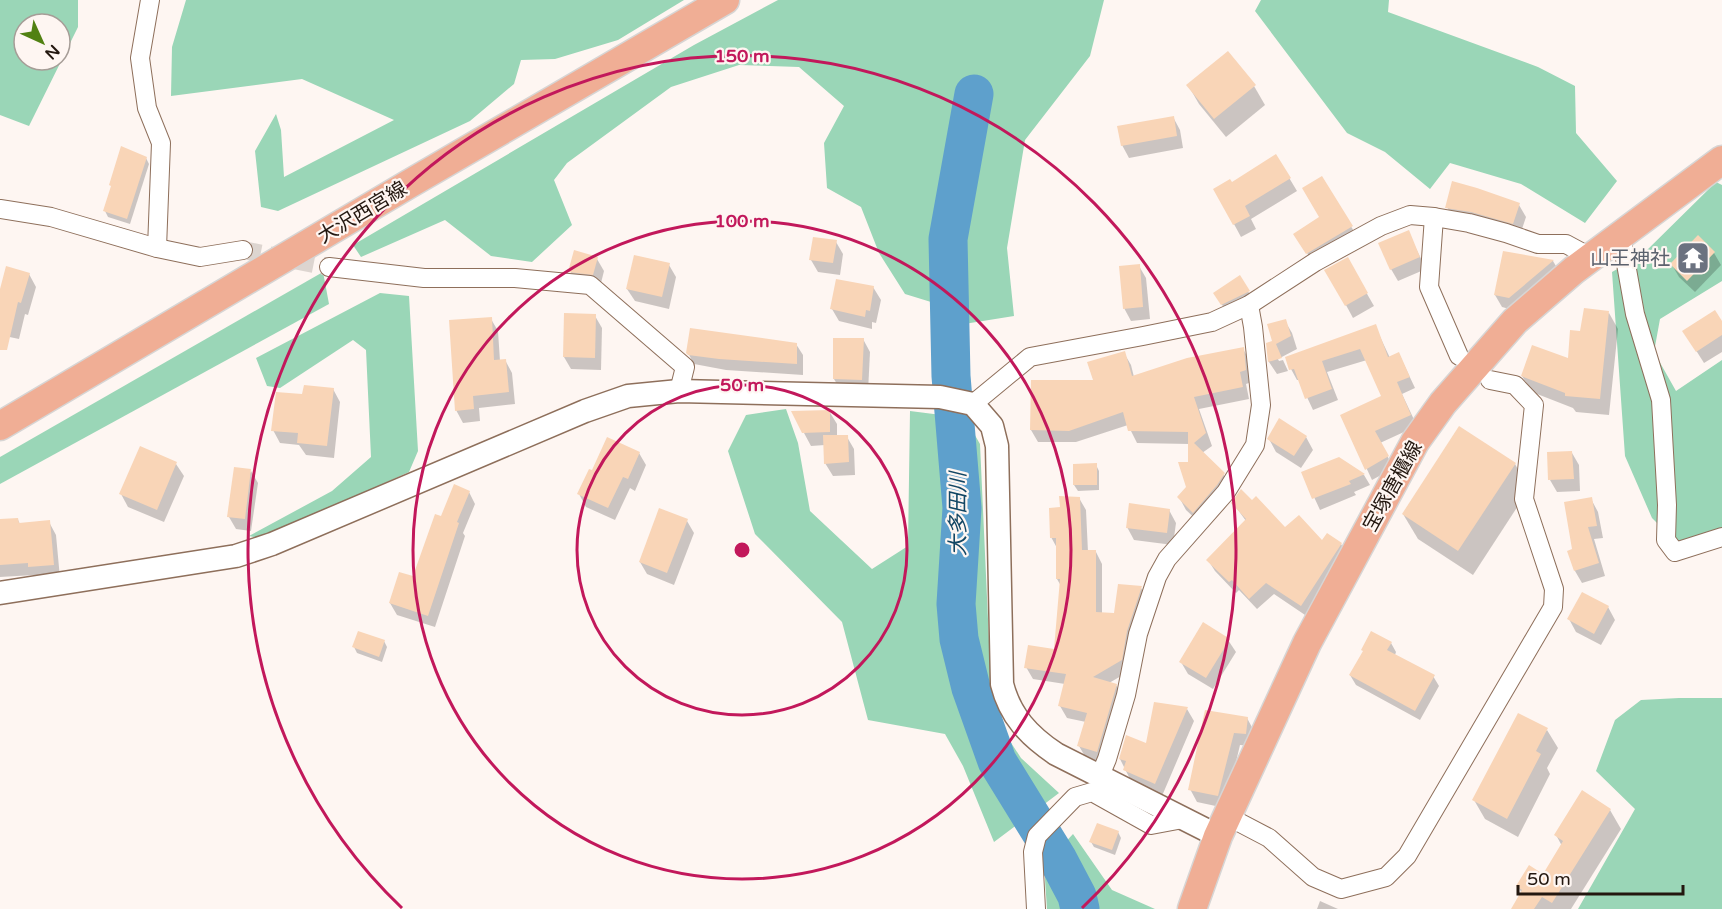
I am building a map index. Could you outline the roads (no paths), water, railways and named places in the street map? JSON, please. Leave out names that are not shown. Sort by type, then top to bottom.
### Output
[{"type":"main road","name":"大沢西宮線","points":[[0,426],[725,0]]},
{"type":"main road","name":"宝塚唐櫃線","points":[[1192,909],[1222,826],[1311,634],[1415,442],[1449,395],[1515,321],[1550,289],[1722,160]]},
{"type":"street","points":[[150,0],[140,58],[147,108],[161,143],[157,248]]},
{"type":"street","points":[[1,213],[51,217],[157,248],[200,257],[243,250]]},
{"type":"street","points":[[973,404],[1030,357],[1212,321],[1249,305],[1315,262],[1381,226],[1410,215],[1434,217],[1506,233],[1538,244],[1566,244],[1592,258]]},
{"type":"street","points":[[1434,217],[1429,287],[1459,356]]},
{"type":"street","points":[[1621,236],[1635,314],[1661,400],[1666,540],[1675,552],[1722,537]]},
{"type":"street","points":[[329,267],[424,278],[515,278],[590,285],[685,367],[679,391]]},
{"type":"street","points":[[1100,778],[1126,695],[1138,634],[1157,578],[1167,559],[1226,492],[1255,445],[1261,405],[1249,305]]},
{"type":"street","points":[[0,593],[237,556],[272,544],[585,411],[628,396],[679,391],[940,398],[973,404],[992,426],[997,446],[1002,684],[1012,712],[1036,740],[1056,754],[1100,778],[1182,819],[1269,838],[1313,877],[1341,889],[1386,877],[1407,856],[1553,607],[1554,588],[1524,500],[1534,405],[1515,385],[1490,380]]},
{"type":"street","points":[[1036,909],[1033,852],[1037,836],[1075,797],[1092,792],[1151,825],[1182,819]]},
{"type":"waterway","name":"大多田川","points":[[974,94],[948,239],[951,376],[962,508],[956,604],[959,639],[971,688],[997,761],[1058,860],[1077,896],[1080,909]]},
{"type":"tunnel","points":[[243,250],[329,267]]},
{"type":"place","name":"山王神社","points":[[1693,258]]}]
